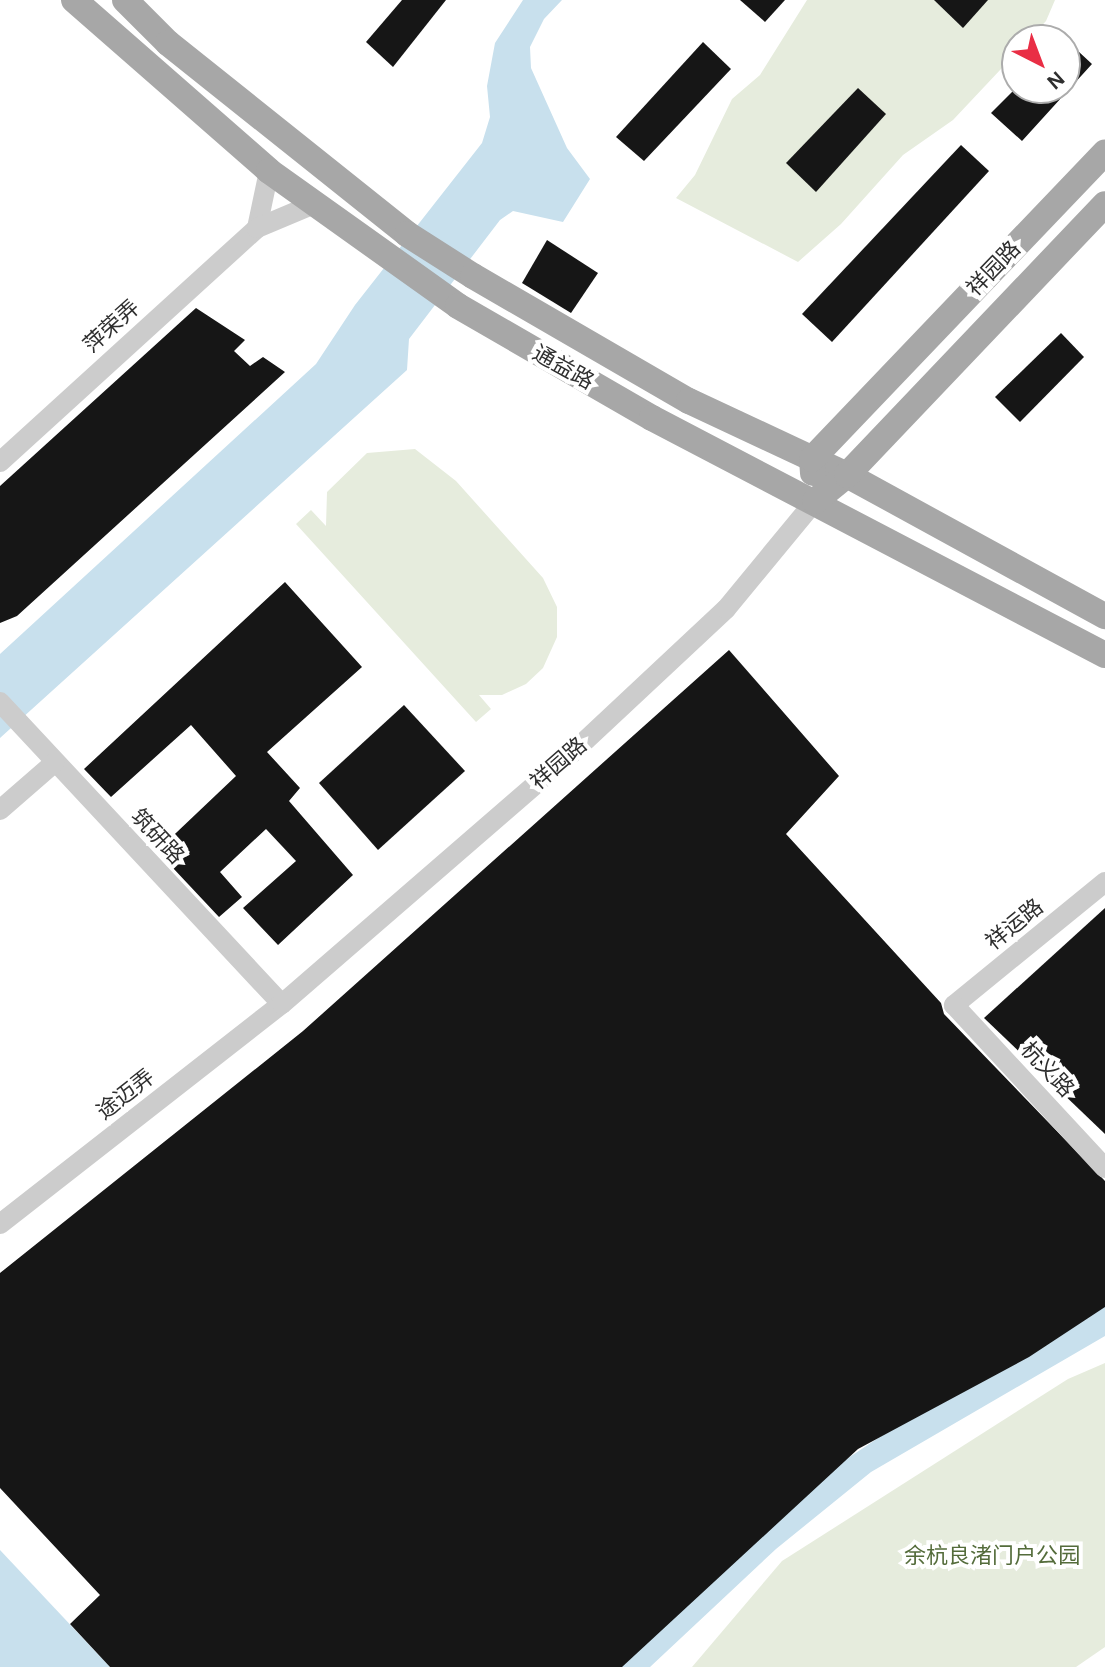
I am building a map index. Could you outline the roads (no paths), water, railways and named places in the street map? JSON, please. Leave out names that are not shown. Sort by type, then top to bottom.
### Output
[{"type":"main road","name":"通益路","points":[[74,0],[269,171],[458,306],[652,418],[1105,655]]},
{"type":"main road","name":"通益路","points":[[125,0],[152,26],[407,234],[473,276],[689,401],[847,475],[1105,616]]},
{"type":"main road","name":"祥园路","points":[[812,459],[1105,152]]},
{"type":"main road","name":"祥园路","points":[[815,501],[847,475],[1105,204]]},
{"type":"main road","points":[[812,459],[815,501]]},
{"type":"street","points":[[140,0],[152,26]]},
{"type":"street","points":[[257,228],[269,171]]},
{"type":"street","name":"萍荣弄","points":[[0,462],[257,228],[314,204]]},
{"type":"street","name":"祥园路","points":[[282,1004],[572,753],[715,620],[815,501]]},
{"type":"street","name":"筑研路","points":[[0,702],[282,1004]]},
{"type":"street","points":[[0,810],[54,763]]},
{"type":"street","name":"祥运路","points":[[954,1005],[1105,882]]},
{"type":"street","name":"途迈弄","points":[[0,1224],[282,1004]]},
{"type":"street","name":"杭义路","points":[[954,1005],[1105,1168]]},
{"type":"water","points":[[523,0],[562,0],[544,19],[530,47],[531,68],[567,148],[590,179],[563,222],[513,211],[500,220],[409,339],[407,370],[0,738],[0,654],[316,364],[355,305],[482,143],[490,117],[487,86],[495,43]]},
{"type":"water","points":[[1105,1304],[1105,1336],[871,1472],[776,1549],[650,1667],[611,1667],[809,1484],[952,1389]]},
{"type":"water","points":[[0,1550],[110,1667],[0,1667]]},
{"type":"park label","name":"余杭良渚门户公园","points":[[992,1557]]}]
